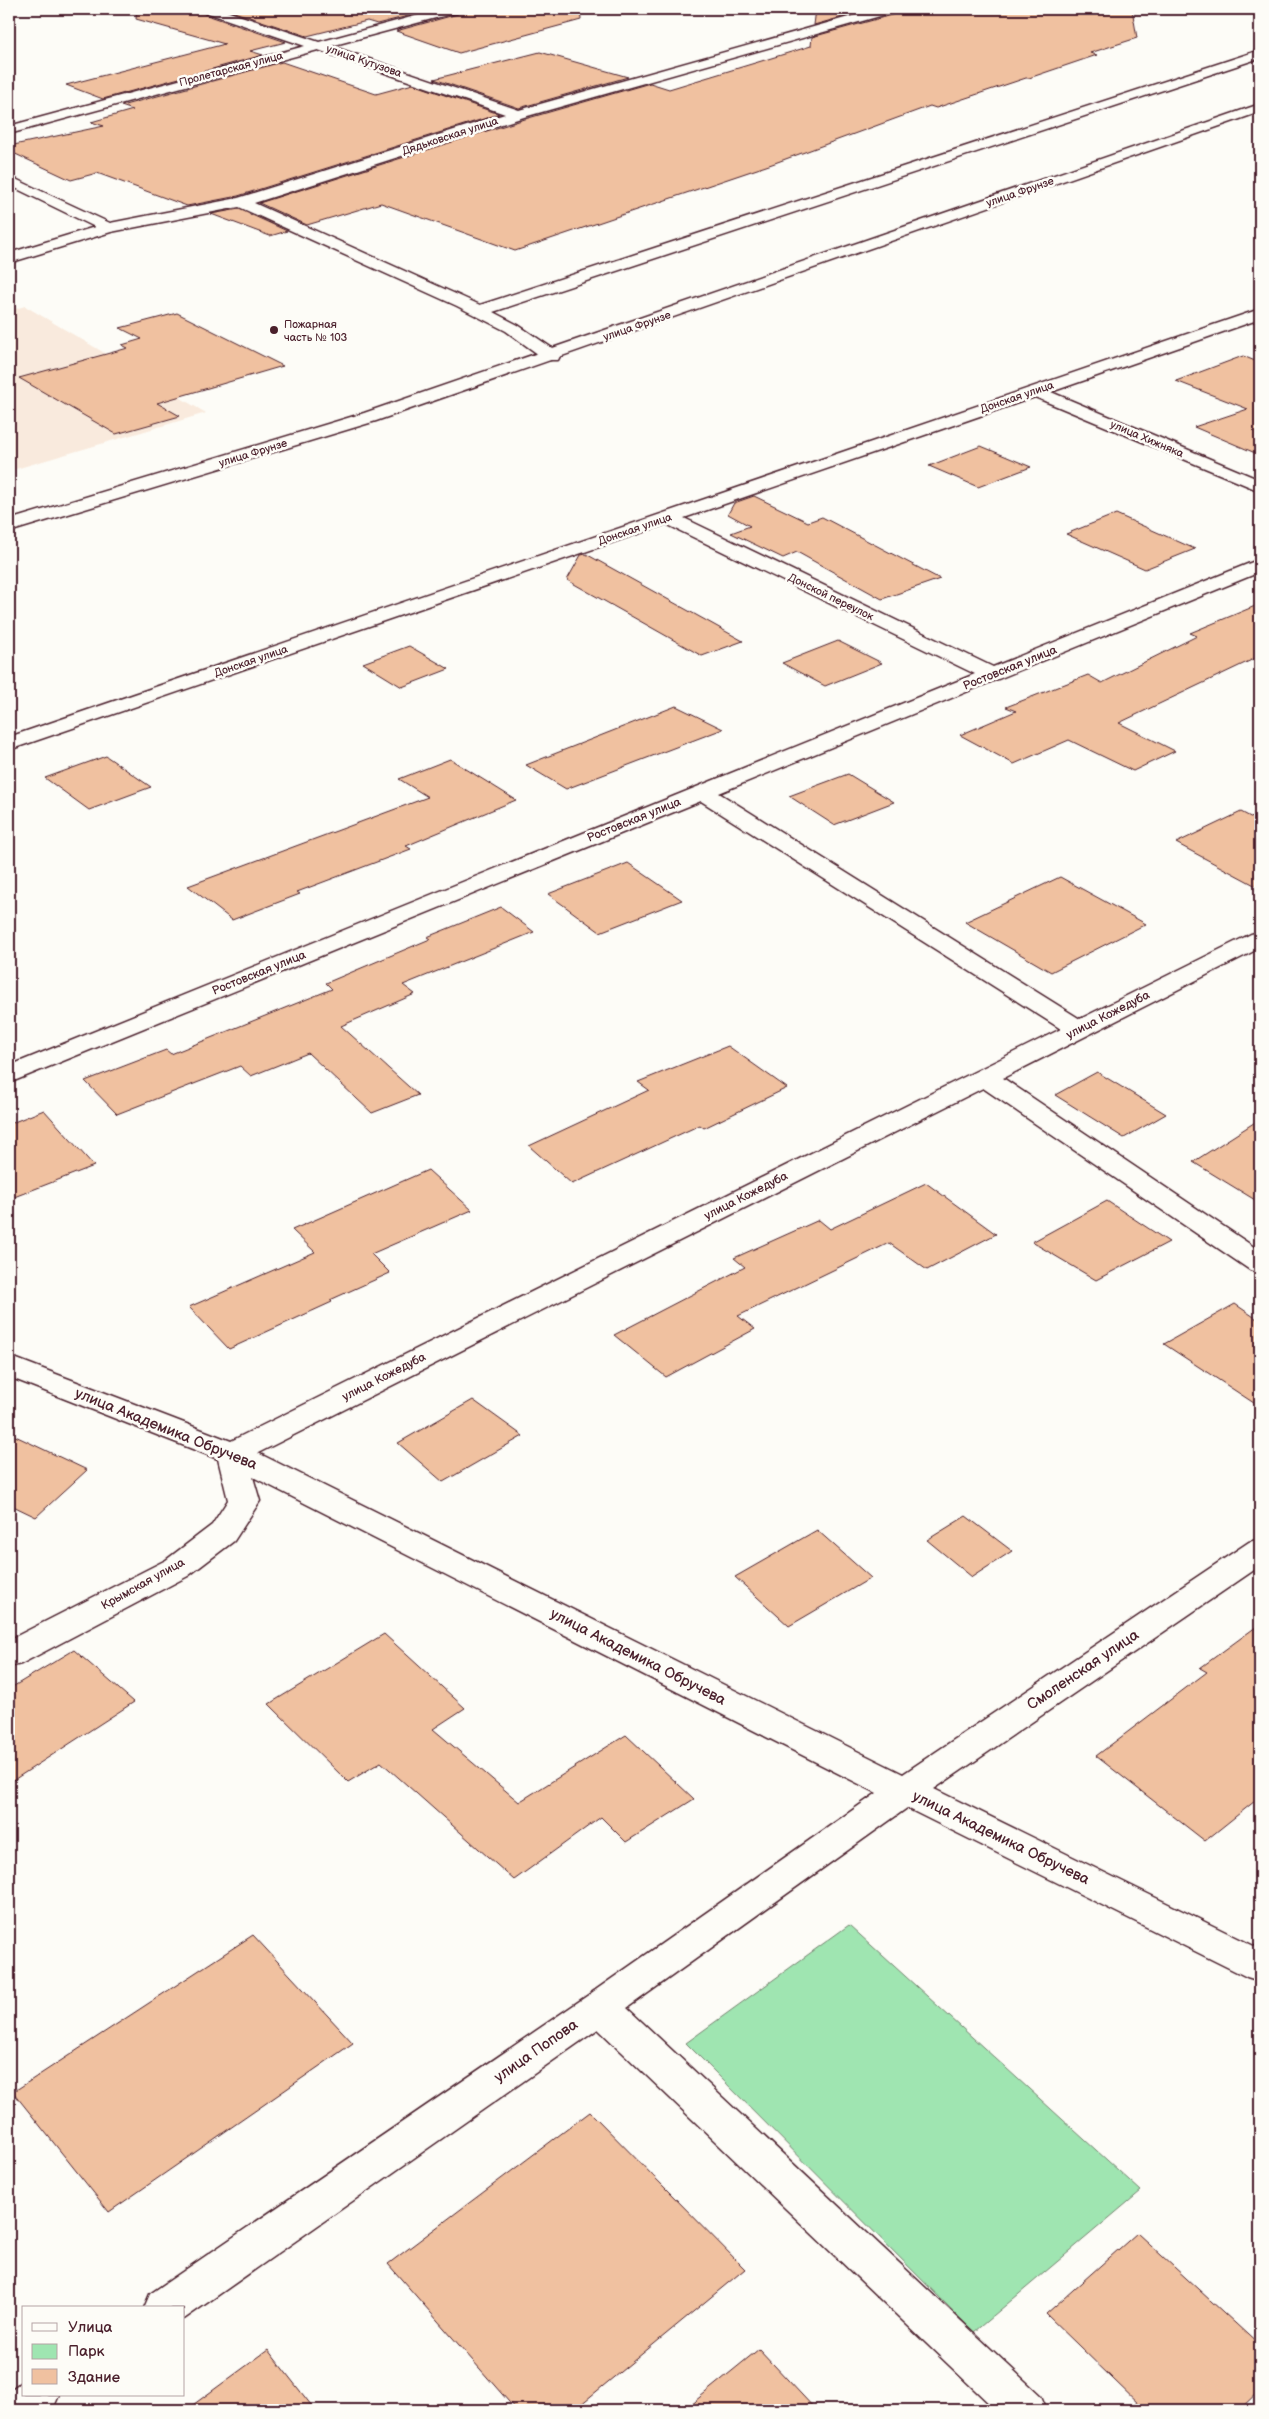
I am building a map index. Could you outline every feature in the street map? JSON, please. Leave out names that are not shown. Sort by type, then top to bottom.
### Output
[{"type":"street","name":"улица Кутузова","points":[[209,9],[519,114]]},
{"type":"street","name":"Пролетарская улица","points":[[9,130],[454,9]]},
{"type":"street","name":"Дядьковская улица","points":[[9,258],[108,228],[241,202],[519,114],[890,9]]},
{"type":"street","points":[[479,311],[1260,54]]},
{"type":"street","name":"улица Фрунзе","points":[[9,526],[370,417],[552,356],[1260,108]]},
{"type":"street","points":[[9,180],[108,228]]},
{"type":"street","points":[[241,202],[479,311],[512,328],[552,356]]},
{"type":"street","name":"Донская улица","points":[[9,744],[1260,314]]},
{"type":"street","name":"улица Хижняка","points":[[1035,391],[1260,486]]},
{"type":"street","name":"Донской переулок","points":[[668,518],[994,675]]},
{"type":"street","name":"Ростовская улица","points":[[9,1075],[1260,566]]},
{"type":"street","points":[[702,792],[1080,1030]]},
{"type":"street","name":"улица Кожедуба","points":[[232,1453],[1260,939]]},
{"type":"street","points":[[985,1077],[1260,1264]]},
{"type":"street","name":"улица Академика Обручева","points":[[9,1366],[232,1453],[905,1791],[1260,1966]]},
{"type":"street","name":"Крымская улица","points":[[9,1655],[177,1568],[223,1533],[244,1501],[232,1453]]},
{"type":"street","name":"Смоленская улица","points":[[905,1791],[1260,1550]]},
{"type":"street","name":"улица Попова","points":[[168,2306],[600,2007],[905,1791]]},
{"type":"street","points":[[600,2007],[1026,2410]]},
{"type":"street","points":[[17,2410],[37,2396]]},
{"type":"shaded area","points":[[25,306],[206,413],[9,471],[9,311]]},
{"type":"green space","points":[[849,1925],[1141,2191],[974,2332],[686,2043]]},
{"type":"building","points":[[137,9],[201,9],[204,14],[286,42],[250,51],[263,55],[103,99],[66,85],[225,44],[136,19]]},
{"type":"building","points":[[225,9],[435,9],[377,24],[367,21],[307,36]]},
{"type":"building","points":[[462,9],[580,9],[581,20],[459,53],[396,31],[458,14]]},
{"type":"building","points":[[816,9],[871,9],[814,25]]},
{"type":"building","points":[[898,9],[1132,9],[1137,38],[1090,53],[1097,55],[936,108],[930,106],[772,164],[515,251],[381,203],[307,225],[259,203],[525,119],[650,83],[669,89],[811,46],[812,37],[895,14]]},
{"type":"building","points":[[540,52],[628,77],[519,108],[434,79]]},
{"type":"building","points":[[282,62],[376,94],[413,84],[499,114],[238,196],[187,206],[97,173],[71,180],[9,151],[9,146],[104,126],[91,122],[133,110],[121,106]]},
{"type":"building","points":[[239,209],[287,231],[270,236],[211,214]]},
{"type":"building","points":[[177,313],[283,366],[157,403],[180,416],[116,434],[19,378],[128,348],[122,345],[142,339],[120,328]]},
{"type":"building","points":[[1243,356],[1260,363],[1260,455],[1194,427],[1248,409],[1176,381]]},
{"type":"building","points":[[981,446],[1031,467],[978,487],[929,466]]},
{"type":"building","points":[[754,496],[808,522],[822,517],[940,579],[882,599],[797,552],[783,558],[731,533],[750,526],[728,514],[734,503]]},
{"type":"building","points":[[1116,514],[1195,549],[1145,569],[1066,534]]},
{"type":"building","points":[[586,554],[743,641],[702,656],[567,580],[581,555]]},
{"type":"building","points":[[1260,604],[1260,656],[1119,723],[1175,751],[1133,771],[1069,740],[1014,764],[960,735],[1016,711],[1006,707],[1088,675],[1102,683],[1197,636],[1190,633]]},
{"type":"building","points":[[838,641],[882,663],[825,686],[782,663]]},
{"type":"building","points":[[409,646],[449,669],[402,687],[363,663]]},
{"type":"building","points":[[676,706],[723,729],[566,789],[526,765]]},
{"type":"building","points":[[106,756],[151,787],[89,810],[45,778]]},
{"type":"building","points":[[450,759],[516,800],[406,846],[411,849],[297,892],[300,894],[232,920],[188,886],[428,797],[399,779]]},
{"type":"building","points":[[848,774],[894,802],[834,825],[789,796]]},
{"type":"building","points":[[1241,812],[1260,822],[1260,888],[1176,843]]},
{"type":"building","points":[[628,863],[682,900],[600,932],[548,894]]},
{"type":"building","points":[[1060,877],[1146,924],[1051,972],[965,922]]},
{"type":"building","points":[[501,907],[534,932],[403,985],[415,994],[341,1026],[418,1095],[372,1113],[308,1053],[251,1076],[240,1066],[117,1114],[85,1081],[166,1050],[171,1054],[332,989],[326,983],[430,939],[427,937]]},
{"type":"building","points":[[728,1046],[787,1088],[704,1128],[700,1125],[572,1184],[529,1146],[649,1090],[638,1082]]},
{"type":"building","points":[[1097,1072],[1166,1114],[1124,1138],[1055,1095]]},
{"type":"building","points":[[44,1110],[94,1166],[9,1199],[9,1124]]},
{"type":"building","points":[[1260,1119],[1260,1203],[1193,1162]]},
{"type":"building","points":[[428,1170],[472,1210],[371,1254],[390,1273],[229,1349],[189,1307],[315,1252],[292,1230]]},
{"type":"building","points":[[926,1183],[996,1234],[927,1270],[889,1243],[738,1316],[755,1329],[666,1377],[614,1335],[745,1267],[734,1258],[819,1220],[830,1229]]},
{"type":"building","points":[[1107,1201],[1169,1242],[1096,1280],[1032,1242]]},
{"type":"building","points":[[1235,1304],[1260,1321],[1260,1407],[1164,1344]]},
{"type":"building","points":[[473,1400],[523,1436],[443,1482],[398,1443]]},
{"type":"building","points":[[9,1433],[87,1470],[36,1517],[9,1504]]},
{"type":"building","points":[[966,1516],[1012,1551],[972,1577],[927,1540]]},
{"type":"building","points":[[817,1530],[871,1578],[789,1626],[735,1577]]},
{"type":"building","points":[[1260,1624],[1260,1797],[1205,1841],[1096,1756],[1207,1672],[1200,1668]]},
{"type":"building","points":[[384,1634],[465,1708],[433,1729],[519,1802],[626,1735],[694,1799],[626,1842],[601,1817],[514,1880],[381,1762],[348,1782],[269,1704]]},
{"type":"building","points":[[74,1650],[134,1702],[9,1783],[9,1689]]},
{"type":"building","points":[[253,1935],[353,2043],[109,2212],[13,2092]]},
{"type":"building","points":[[590,2112],[745,2269],[574,2410],[516,2410],[388,2264]]},
{"type":"building","points":[[1137,2233],[1260,2346],[1260,2390],[1239,2410],[1145,2410],[1046,2314]]},
{"type":"building","points":[[759,2349],[816,2410],[684,2410]]},
{"type":"building","points":[[268,2350],[315,2410],[186,2410]]},
{"type":"place","name":"Пожарная часть № 103","points":[[274,330]]}]
